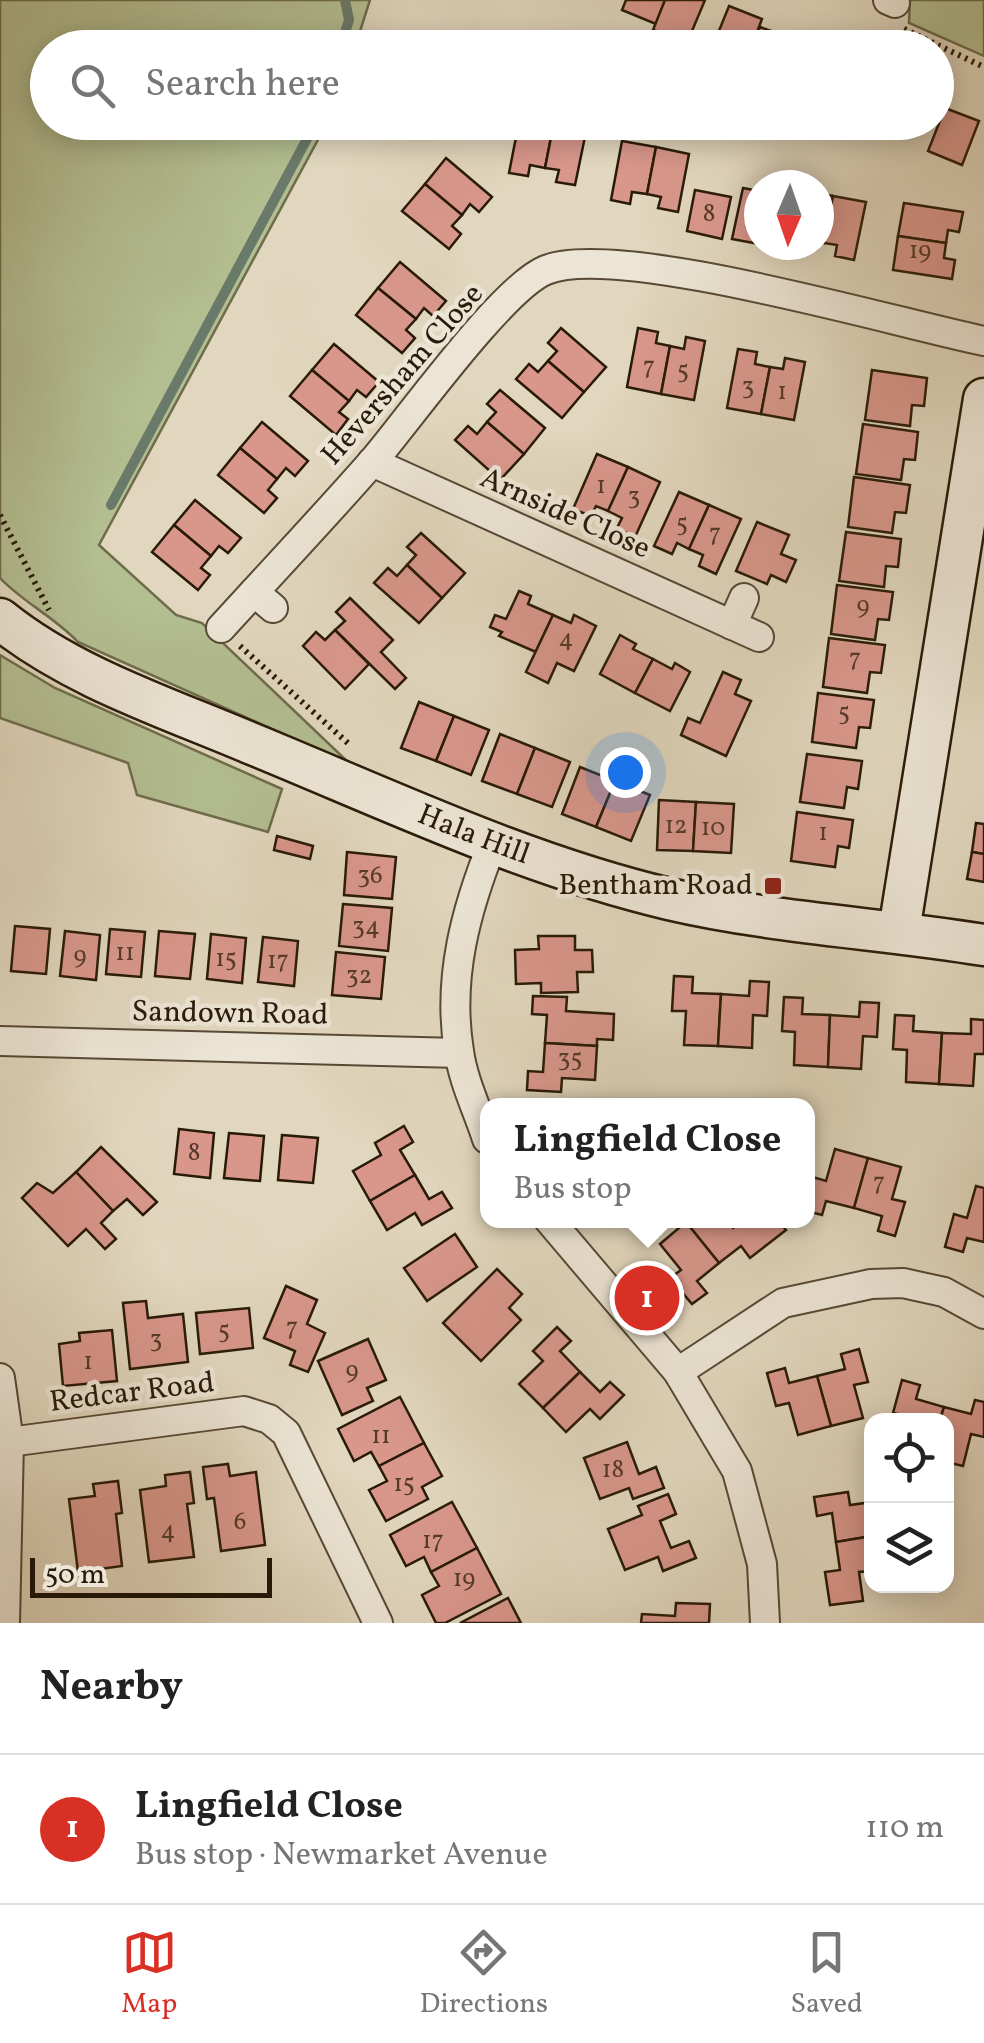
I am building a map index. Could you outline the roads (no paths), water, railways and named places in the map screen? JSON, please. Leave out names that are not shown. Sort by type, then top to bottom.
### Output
[{"type":"street","name":"Heversham Close","points":[[221,628],[264,600],[487,321],[544,270],[589,261],[712,280],[984,340]]},
{"type":"street","points":[[899,931],[984,400]]},
{"type":"street","name":"Arnside Close","points":[[372,462],[759,637]]},
{"type":"street","points":[[732,625],[744,598]]},
{"type":"street","name":"Hala Hill","points":[[0,619],[36,648],[148,700],[493,842],[669,899],[984,945]]},
{"type":"street","points":[[480,1118],[458,1053],[455,991],[460,938],[493,842]]},
{"type":"street","name":"Sandown Road","points":[[0,1040],[458,1053]]},
{"type":"street","points":[[556,1228],[678,1372],[737,1471],[762,1564],[765,1623]]},
{"type":"street","points":[[678,1372],[784,1303],[871,1284],[903,1283],[944,1292],[984,1314]]},
{"type":"street","points":[[0,1378],[9,1442],[5,1623]]},
{"type":"street","name":"Redcar Road","points":[[9,1442],[244,1411],[270,1420],[286,1434],[378,1623]]},
{"type":"waterway","points":[[345,0],[349,20],[346,30]]},
{"type":"waterway","points":[[111,505],[306,140]]},
{"type":"place","name":"Bentham Road","points":[[773,886]]},
{"type":"place","name":"Lingfield Close","points":[[647,1298]]}]
